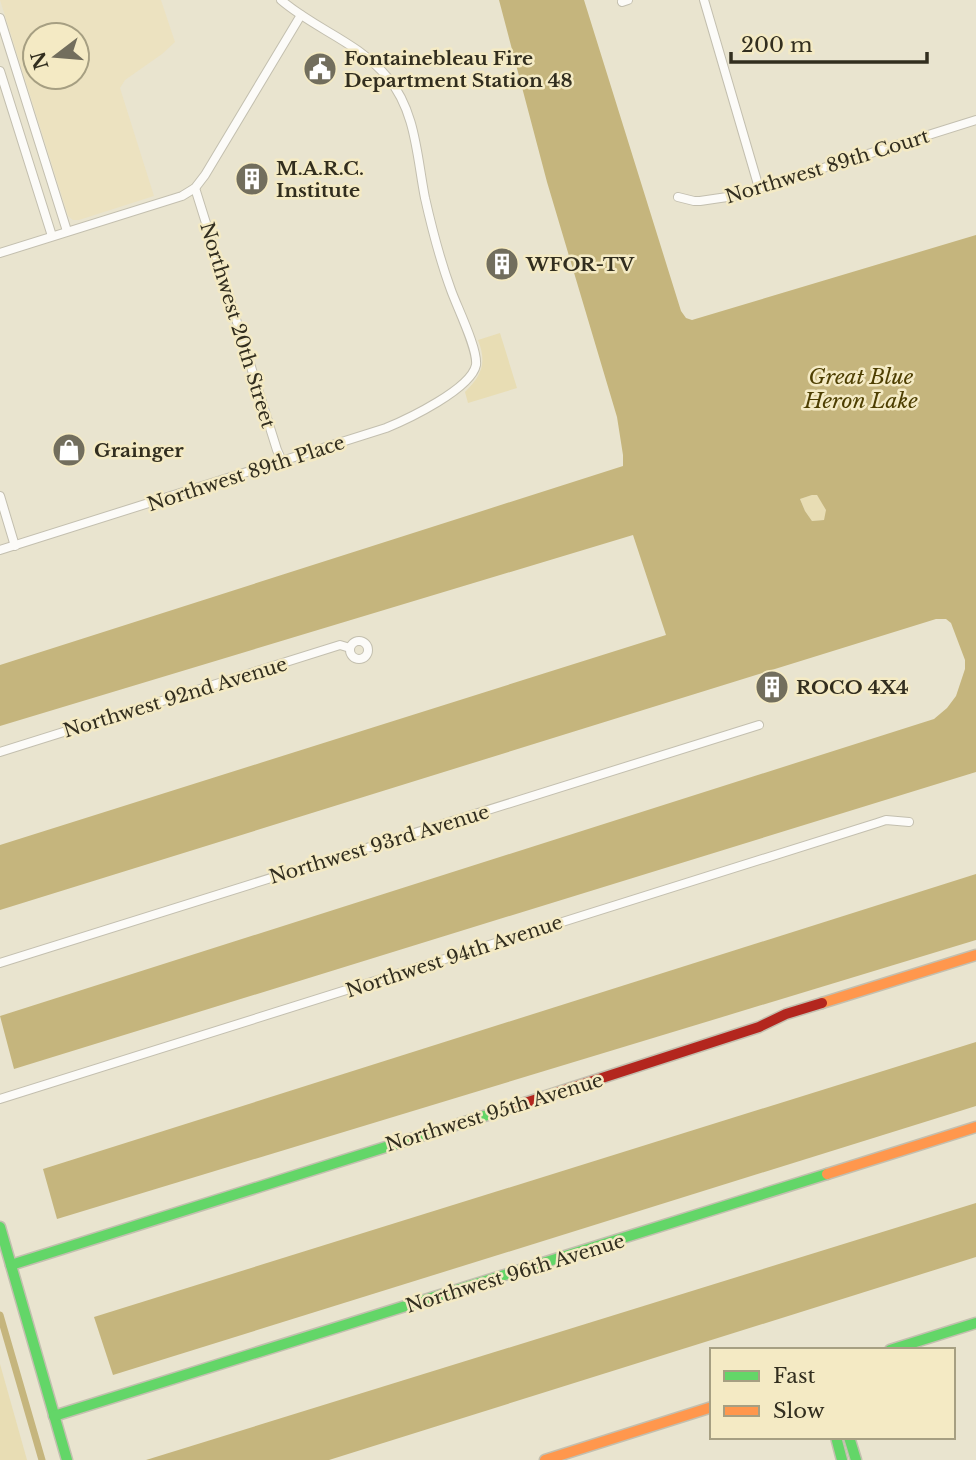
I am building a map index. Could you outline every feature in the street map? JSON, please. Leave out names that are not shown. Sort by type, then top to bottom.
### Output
[{"type":"street","points":[[0,253],[182,196],[195,188],[301,15],[281,0]]},
{"type":"street","points":[[704,0],[759,188]]},
{"type":"street","name":"Northwest 89th Place","points":[[0,551],[376,432],[431,406],[472,374],[476,366],[473,347],[435,240],[414,136],[402,100],[388,78],[360,50],[301,15]]},
{"type":"street","points":[[0,18],[67,231]]},
{"type":"street","points":[[0,71],[52,236]]},
{"type":"street","points":[[4,85],[23,92]]},
{"type":"street","name":"Northwest 89th Court","points":[[678,197],[700,201],[734,196],[976,120]]},
{"type":"street","name":"Northwest 20th Street","points":[[195,188],[282,461]]},
{"type":"street","points":[[0,496],[15,546]]},
{"type":"street","name":"Northwest 92nd Avenue","points":[[0,752],[340,645],[350,648]]},
{"type":"street","name":"Northwest 93rd Avenue","points":[[0,963],[759,725]]},
{"type":"street","name":"Northwest 94th Avenue","points":[[0,1099],[886,820],[909,822]]},
{"type":"street","name":"Northwest 95th Avenue","points":[[11,1265],[568,1090],[759,1027],[786,1014],[976,955]]},
{"type":"street","name":"Northwest 96th Avenue","points":[[54,1416],[976,1127]]},
{"type":"street","points":[[0,1227],[67,1460]]},
{"type":"street","points":[[896,1348],[976,1323]]},
{"type":"street","points":[[545,1460],[710,1408]]},
{"type":"street","points":[[837,1439],[842,1460]]},
{"type":"street","points":[[850,1439],[856,1460]]},
{"type":"shaded area","points":[[0,0],[161,0],[175,42],[125,80],[120,88],[154,196],[73,220],[68,216],[29,91],[91,91],[91,21],[21,21],[21,67]]},
{"type":"shaded area","points":[[500,333],[517,388],[468,403],[465,392],[479,374],[482,362],[478,340]]},
{"type":"shaded area","points":[[817,495],[827,510],[824,520],[812,521],[805,511],[800,499]]},
{"type":"shaded area","points":[[0,1364],[27,1460],[0,1460]]},
{"type":"water","name":"Great Blue Heron Lake","points":[[499,0],[584,0],[681,311],[686,318],[692,320],[976,235],[976,772],[14,1069],[0,1016],[934,719],[956,696],[965,669],[965,660],[951,623],[946,619],[936,619],[0,910],[0,845],[666,635],[633,535],[0,726],[0,665],[623,466],[617,417],[547,182]],"holes":[[[817,495],[826,510],[824,520],[812,521],[800,499]]]},
{"type":"water","points":[[976,874],[976,940],[57,1219],[43,1169]]},
{"type":"water","points":[[976,1042],[976,1106],[113,1375],[94,1317]]},
{"type":"water","points":[[976,1203],[976,1257],[329,1460],[146,1460]]},
{"type":"waterway","points":[[0,1315],[42,1460]]},
{"type":"traffic: fast","points":[[11,1265],[500,1111]]},
{"type":"traffic: fast","points":[[54,1416],[827,1174]]},
{"type":"traffic: fast","points":[[0,1227],[67,1460]]},
{"type":"traffic: fast","points":[[896,1348],[976,1323]]},
{"type":"traffic: fast","points":[[837,1439],[842,1460]]},
{"type":"traffic: fast","points":[[850,1439],[856,1460]]},
{"type":"traffic: slow","points":[[822,1003],[976,955]]},
{"type":"traffic: slow","points":[[827,1174],[976,1127]]},
{"type":"traffic: slow","points":[[545,1460],[710,1408]]},
{"type":"traffic: jam","points":[[500,1111],[759,1027],[786,1014],[822,1003]]},
{"type":"place","name":"Fontainebleau Fire Department Station 48","points":[[320,69]]},
{"type":"place","name":"M.A.R.C. Institute","points":[[252,179]]},
{"type":"place","name":"WFOR-TV","points":[[502,264]]},
{"type":"place","name":"Grainger","points":[[69,450]]},
{"type":"place","name":"ROCO 4X4","points":[[772,687]]}]
